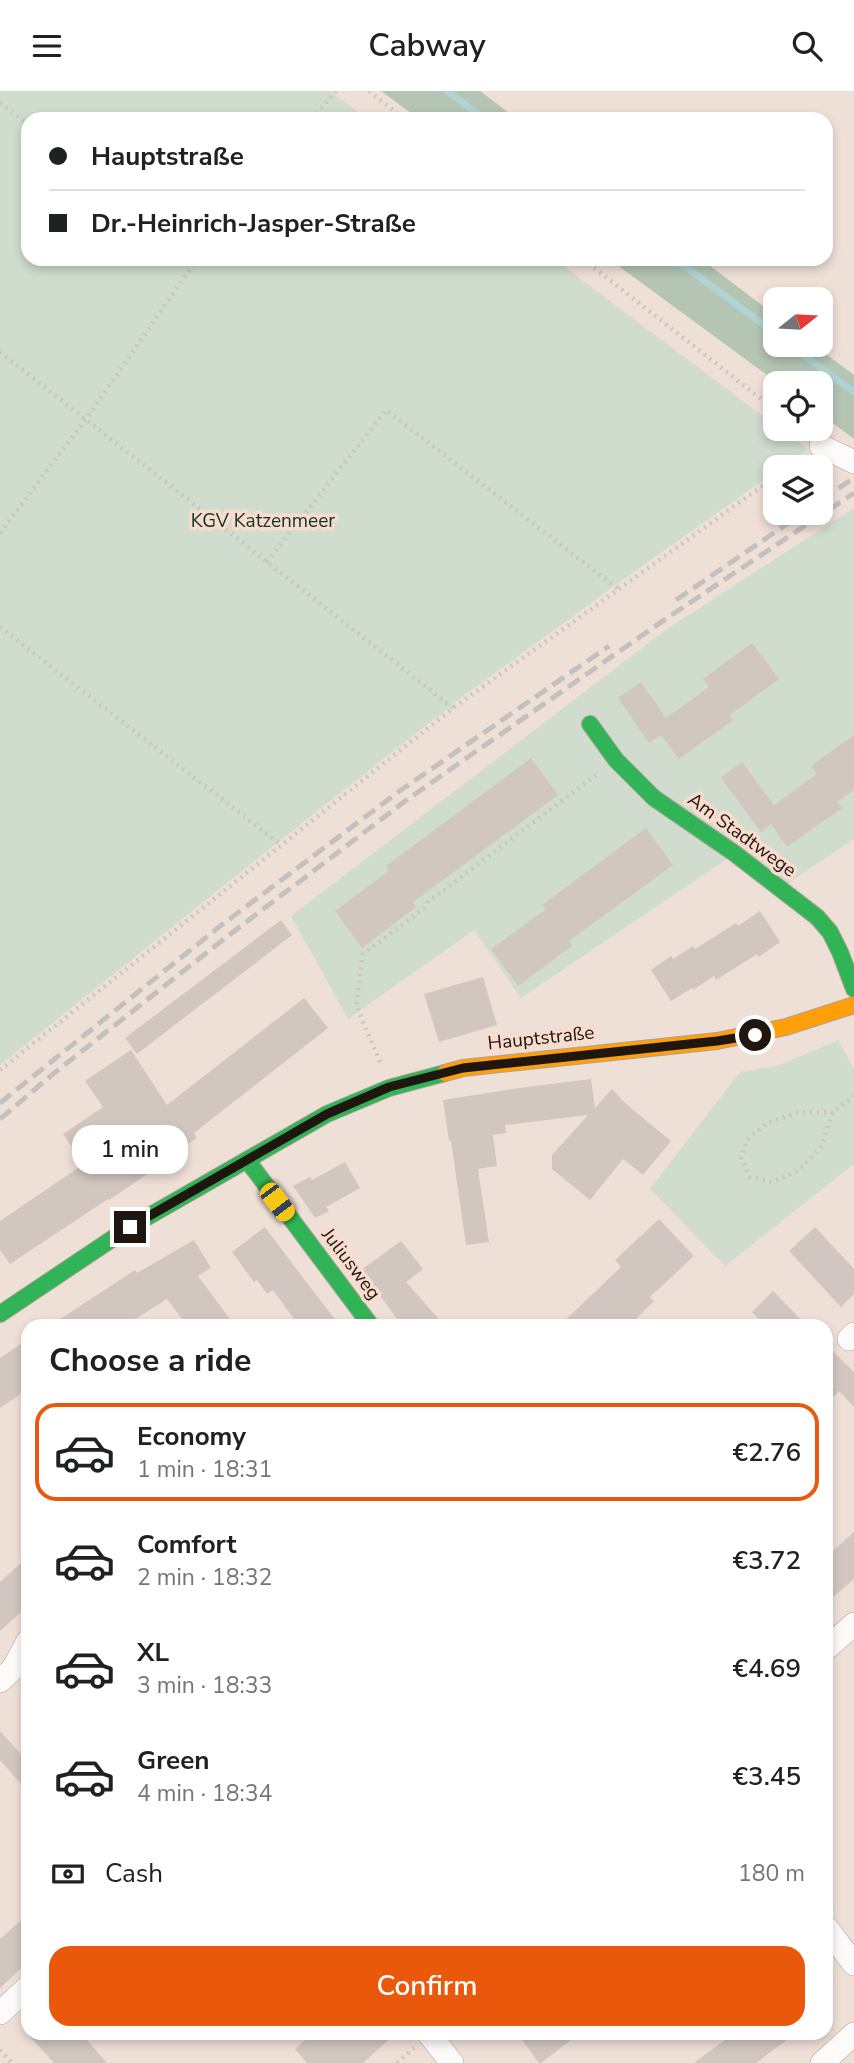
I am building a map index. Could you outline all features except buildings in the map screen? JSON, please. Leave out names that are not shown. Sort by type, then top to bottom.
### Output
[{"type":"street","points":[[821,446],[854,462]]},
{"type":"street","name":"Am Stadtwege","points":[[590,724],[616,760],[654,798],[817,916],[830,932],[854,989]]},
{"type":"street","name":"Hauptstraße","points":[[0,1314],[130,1227],[327,1114],[389,1087],[463,1068],[755,1035],[820,1018],[854,1005]]},
{"type":"street","name":"Juliusweg","points":[[247,1160],[366,1319]]},
{"type":"street","points":[[833,1643],[854,1624]]},
{"type":"street","points":[[0,1681],[13,1669],[21,1654]]},
{"type":"street","points":[[833,1936],[854,1964]]},
{"type":"street","points":[[0,2013],[21,1994]]},
{"type":"street","points":[[822,2063],[854,2034]]},
{"type":"street","points":[[434,2040],[452,2063]]},
{"type":"path","points":[[318,112],[336,91]]},
{"type":"path","points":[[369,91],[395,112]]},
{"type":"path","points":[[0,103],[21,119]]},
{"type":"path","points":[[0,533],[86,419],[192,266]]},
{"type":"path","points":[[592,266],[763,401]]},
{"type":"path","points":[[0,352],[453,708]]},
{"type":"path","points":[[267,562],[386,410],[618,589]]},
{"type":"path","points":[[0,1070],[453,708],[763,486]]},
{"type":"path","points":[[0,627],[280,844]]},
{"type":"path","points":[[389,1087],[356,1005],[363,954],[616,760]]},
{"type":"path","points":[[833,1112],[797,1113],[767,1123],[747,1140],[741,1158],[750,1177],[772,1182],[798,1171],[821,1147],[833,1112],[854,1095]]},
{"type":"path","points":[[0,2050],[12,2063]]},
{"type":"green space","name":"KGV Katzenmeer","points":[[0,91],[330,91],[358,112],[21,112],[21,266],[563,266],[763,416],[763,441],[797,441],[808,449],[799,455],[763,455],[763,481],[462,697],[0,1065]]},
{"type":"green space","points":[[381,91],[480,91],[508,112],[410,112]]},
{"type":"green space","points":[[619,266],[710,266],[763,306],[763,357],[830,357],[854,375],[854,439],[833,423],[833,371],[763,372]]},
{"type":"green space","points":[[854,508],[854,839],[781,888],[734,854],[521,998],[474,930],[348,1019],[291,916],[667,629],[828,525],[833,525],[833,522]]},
{"type":"green space","points":[[838,1040],[854,1068],[854,1164],[725,1266],[650,1189],[740,1072],[777,1066]]},
{"type":"waterway","points":[[447,91],[476,112]]},
{"type":"waterway","points":[[684,266],[763,324]]},
{"type":"waterway","points":[[806,357],[854,392]]},
{"type":"railway","points":[[833,492],[854,478]]},
{"type":"railway","points":[[0,1119],[224,939],[408,799],[667,618],[854,493]]},
{"type":"railway","points":[[676,600],[785,525]]},
{"type":"railway","points":[[0,1103],[219,927],[401,790],[609,646]]},
{"type":"traffic: fast","points":[[590,724],[616,760],[654,798],[734,853],[817,917],[830,932],[854,989]]},
{"type":"traffic: fast","points":[[0,1314],[130,1227],[327,1114],[389,1088],[445,1073]]},
{"type":"traffic: fast","points":[[247,1160],[366,1319]]},
{"type":"traffic: slow","points":[[445,1073],[463,1068],[717,1041],[786,1027],[854,1005]]},
{"type":"route","points":[[130,1227],[327,1114],[389,1087],[463,1068],[755,1035]]}]
